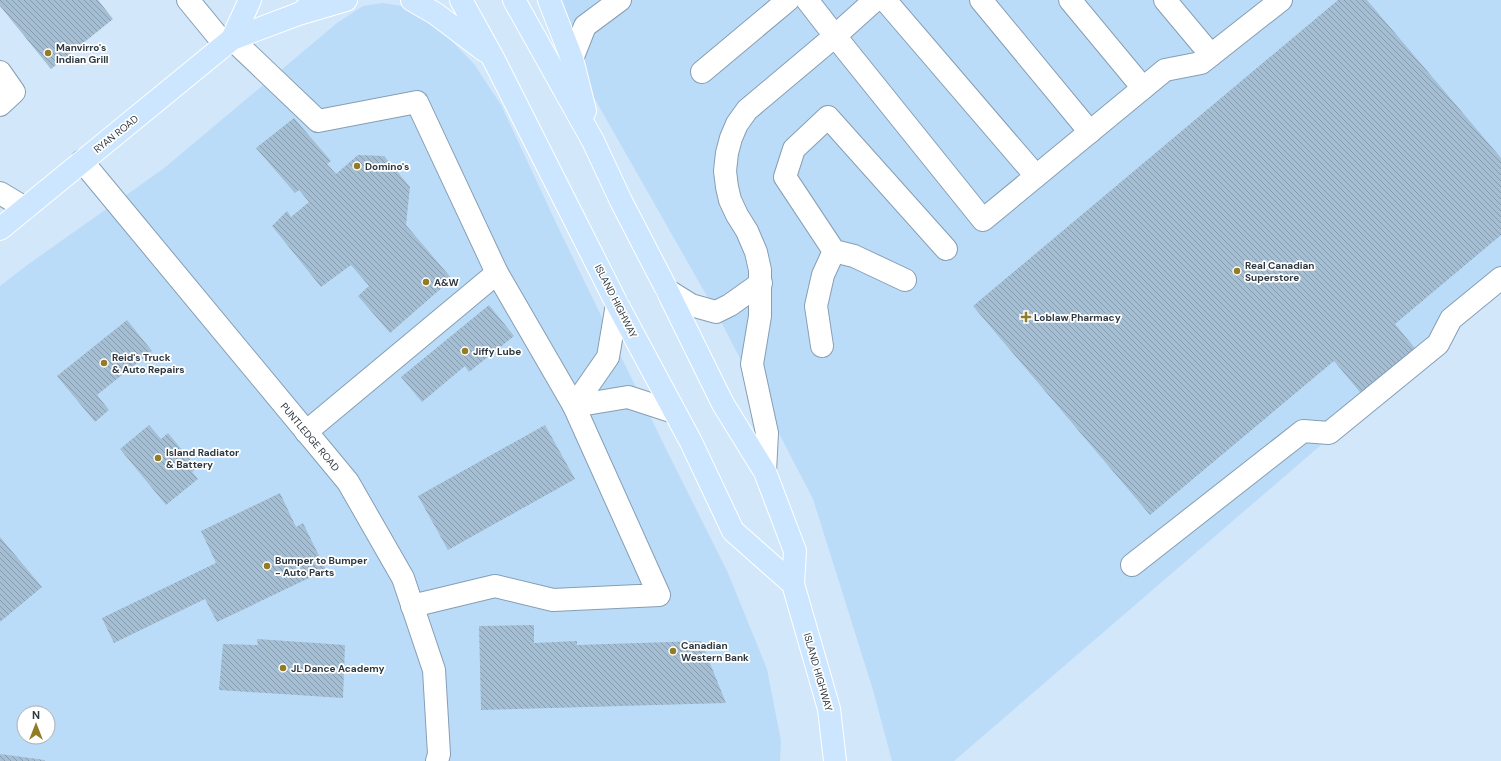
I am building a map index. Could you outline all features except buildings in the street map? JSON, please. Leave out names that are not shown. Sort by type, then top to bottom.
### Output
[{"type":"main road","name":"RYAN ROAD","points":[[229,42],[250,0]]},
{"type":"main road","name":"RYAN ROAD","points":[[0,229],[229,42],[309,6],[346,0]]},
{"type":"main road","points":[[412,0],[436,14],[492,56]]},
{"type":"main road","name":"ISLAND HIGHWAY","points":[[461,0],[492,56],[617,304],[691,442],[733,531],[793,584]]},
{"type":"main road","name":"ISLAND HIGHWAY","points":[[514,0],[593,141],[621,201],[723,404],[765,472],[795,551],[793,584],[829,709],[835,761]]},
{"type":"main road","points":[[549,0],[572,59],[593,141]]},
{"type":"main road","points":[[0,233],[25,208]]},
{"type":"street","points":[[188,0],[229,42],[318,121],[417,102],[497,273],[574,406],[660,595],[553,600],[495,586],[412,606]]},
{"type":"street","points":[[572,59],[585,26],[620,0]]},
{"type":"street","points":[[702,72],[788,0]]},
{"type":"street","points":[[807,0],[983,220],[1164,70],[1201,63],[1281,0]]},
{"type":"street","points":[[765,472],[766,433],[752,364],[760,316],[760,270],[756,252],[747,231],[730,200],[726,187],[726,153],[737,124],[747,110],[835,36],[875,0]]},
{"type":"street","points":[[885,0],[1036,176]]},
{"type":"street","points":[[981,0],[1090,132]]},
{"type":"street","points":[[1070,0],[1143,88]]},
{"type":"street","points":[[1165,0],[1211,56]]},
{"type":"street","points":[[0,72],[14,92],[0,105]]},
{"type":"street","points":[[905,280],[854,256],[834,251],[785,177],[794,149],[828,117],[946,249]]},
{"type":"street","name":"PUNTLEDGE ROAD","points":[[82,161],[348,482],[403,578],[434,670],[439,754],[438,761]]},
{"type":"street","points":[[0,193],[25,208]]},
{"type":"street","points":[[822,346],[816,306],[823,275],[834,251]]},
{"type":"street","points":[[306,432],[497,273]]},
{"type":"street","points":[[1132,565],[1303,431],[1329,433],[1438,344],[1451,319],[1501,278]]},
{"type":"street","points":[[667,290],[691,305],[716,312],[730,305],[761,284]]},
{"type":"street","points":[[574,406],[608,357],[617,304]]},
{"type":"street","points":[[574,406],[628,397],[674,412]]},
{"type":"shaded area","points":[[554,0],[1501,0],[1501,290],[954,761],[892,761],[873,690],[813,499],[716,312],[572,59]]},
{"type":"shaded area","points":[[383,3],[401,6],[424,16],[440,29],[474,64],[501,105],[558,227],[728,573],[767,669],[781,741],[780,761],[0,761],[0,286],[163,169],[337,23],[363,6]]},
{"type":"place","name":"Manvirro's Indian Grill","points":[[48,53]]},
{"type":"place","name":"Domino's","points":[[357,166]]},
{"type":"place","name":"Real Canadian Superstore","points":[[1237,271]]},
{"type":"place","name":"A&W","points":[[426,282]]},
{"type":"place","name":"Loblaw Pharmacy","points":[[1026,317]]},
{"type":"place","name":"Jiffy Lube","points":[[465,351]]},
{"type":"place","name":"Reid's Truck & Auto Repairs","points":[[104,363]]},
{"type":"place","name":"Island Radiator & Battery","points":[[158,458]]},
{"type":"place","name":"Bumper to Bumper - Auto Parts","points":[[267,566]]},
{"type":"place","name":"Canadian Western Bank","points":[[673,651]]},
{"type":"place","name":"JL Dance Academy","points":[[283,668]]}]
